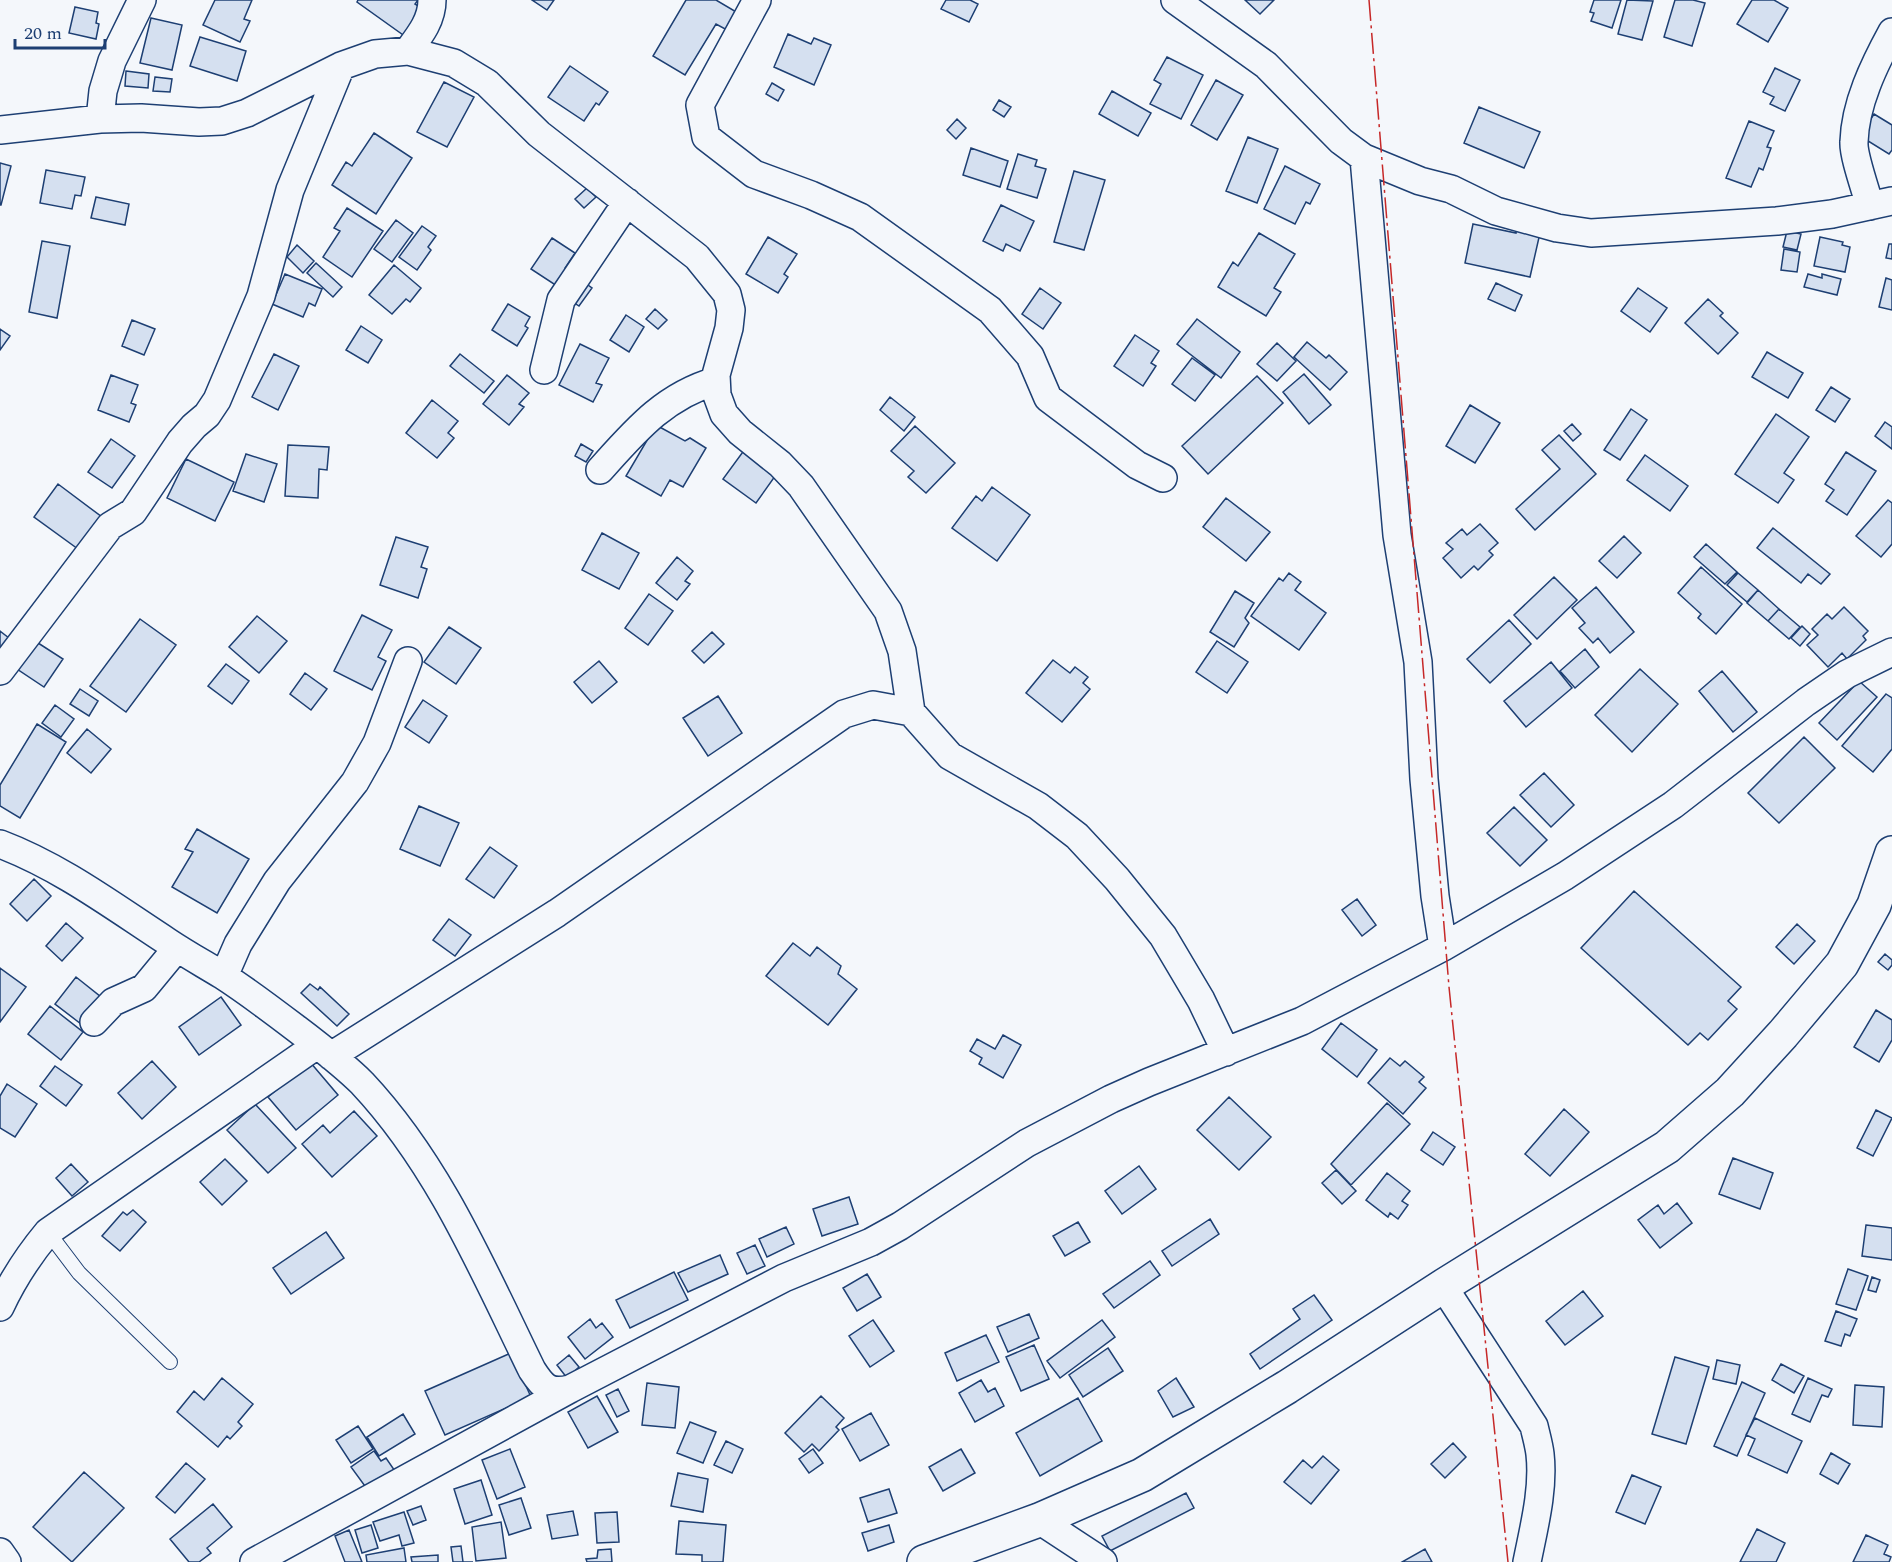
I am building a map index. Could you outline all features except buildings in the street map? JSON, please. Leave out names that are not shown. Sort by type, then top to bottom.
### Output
[{"type":"street","points":[[100,119],[102,91],[112,61],[142,0]]},
{"type":"street","points":[[408,51],[421,34],[432,12],[432,0]]},
{"type":"street","points":[[757,0],[700,105],[706,137],[754,174],[812,195],[860,217],[990,310],[1030,356],[1048,398],[1137,465],[1163,478]]},
{"type":"street","points":[[1175,0],[1266,65],[1341,141],[1364,158],[1420,181],[1451,189],[1496,211],[1557,228],[1591,233],[1777,221],[1833,214],[1881,203],[1853,144],[1861,99],[1892,32]]},
{"type":"street","points":[[0,130],[100,119],[222,121],[247,114],[341,66],[375,54],[408,51],[454,63],[487,84],[539,134],[697,256],[727,294],[731,310],[729,328],[716,375],[717,395],[724,414],[740,432],[780,464],[801,486],[888,611],[902,651],[911,712],[950,756],[1038,806],[1077,836],[1117,879],[1163,936],[1201,1000],[1226,1052]]},
{"type":"street","points":[[0,671],[110,526],[133,512],[180,442],[207,415],[217,400],[261,296],[290,190],[341,66]]},
{"type":"street","points":[[1364,158],[1397,535],[1418,662],[1424,779],[1435,896],[1443,947]]},
{"type":"street","points":[[544,370],[561,300],[627,202]]},
{"type":"street","points":[[600,470],[639,426],[678,396],[716,381]]},
{"type":"street","points":[[254,1562],[570,1389],[784,1278],[871,1242],[900,1226],[1027,1143],[1111,1099],[1302,1021],[1443,947],[1575,870],[1673,805],[1814,696],[1847,674],[1892,652]]},
{"type":"street","points":[[224,976],[238,944],[277,881],[355,782],[377,743],[408,661]]},
{"type":"street","points":[[0,1307],[9,1286],[26,1258],[48,1232],[324,1051],[557,913],[844,714],[873,705],[911,712]]},
{"type":"street","points":[[2,849],[39,861],[66,876],[224,976],[324,1051],[361,1082],[402,1130],[435,1178],[540,1383],[549,1389],[560,1391],[570,1389]]},
{"type":"street","points":[[924,1562],[1039,1520],[1142,1475],[1287,1387],[1443,1286],[1667,1147],[1730,1092],[1842,964],[1883,901],[1892,853]]},
{"type":"street","points":[[94,1022],[113,1002],[144,988],[177,948]]},
{"type":"street","points":[[1443,1286],[1534,1426],[1540,1453],[1541,1472],[1537,1510],[1527,1562]]},
{"type":"street","points":[[1039,1520],[1103,1562]]},
{"type":"street","points":[[0,1552],[7,1562]]},
{"type":"lane","points":[[48,1232],[79,1273],[170,1362]]},
{"type":"power","points":[[1369,0],[1449,987],[1508,1562]]}]
